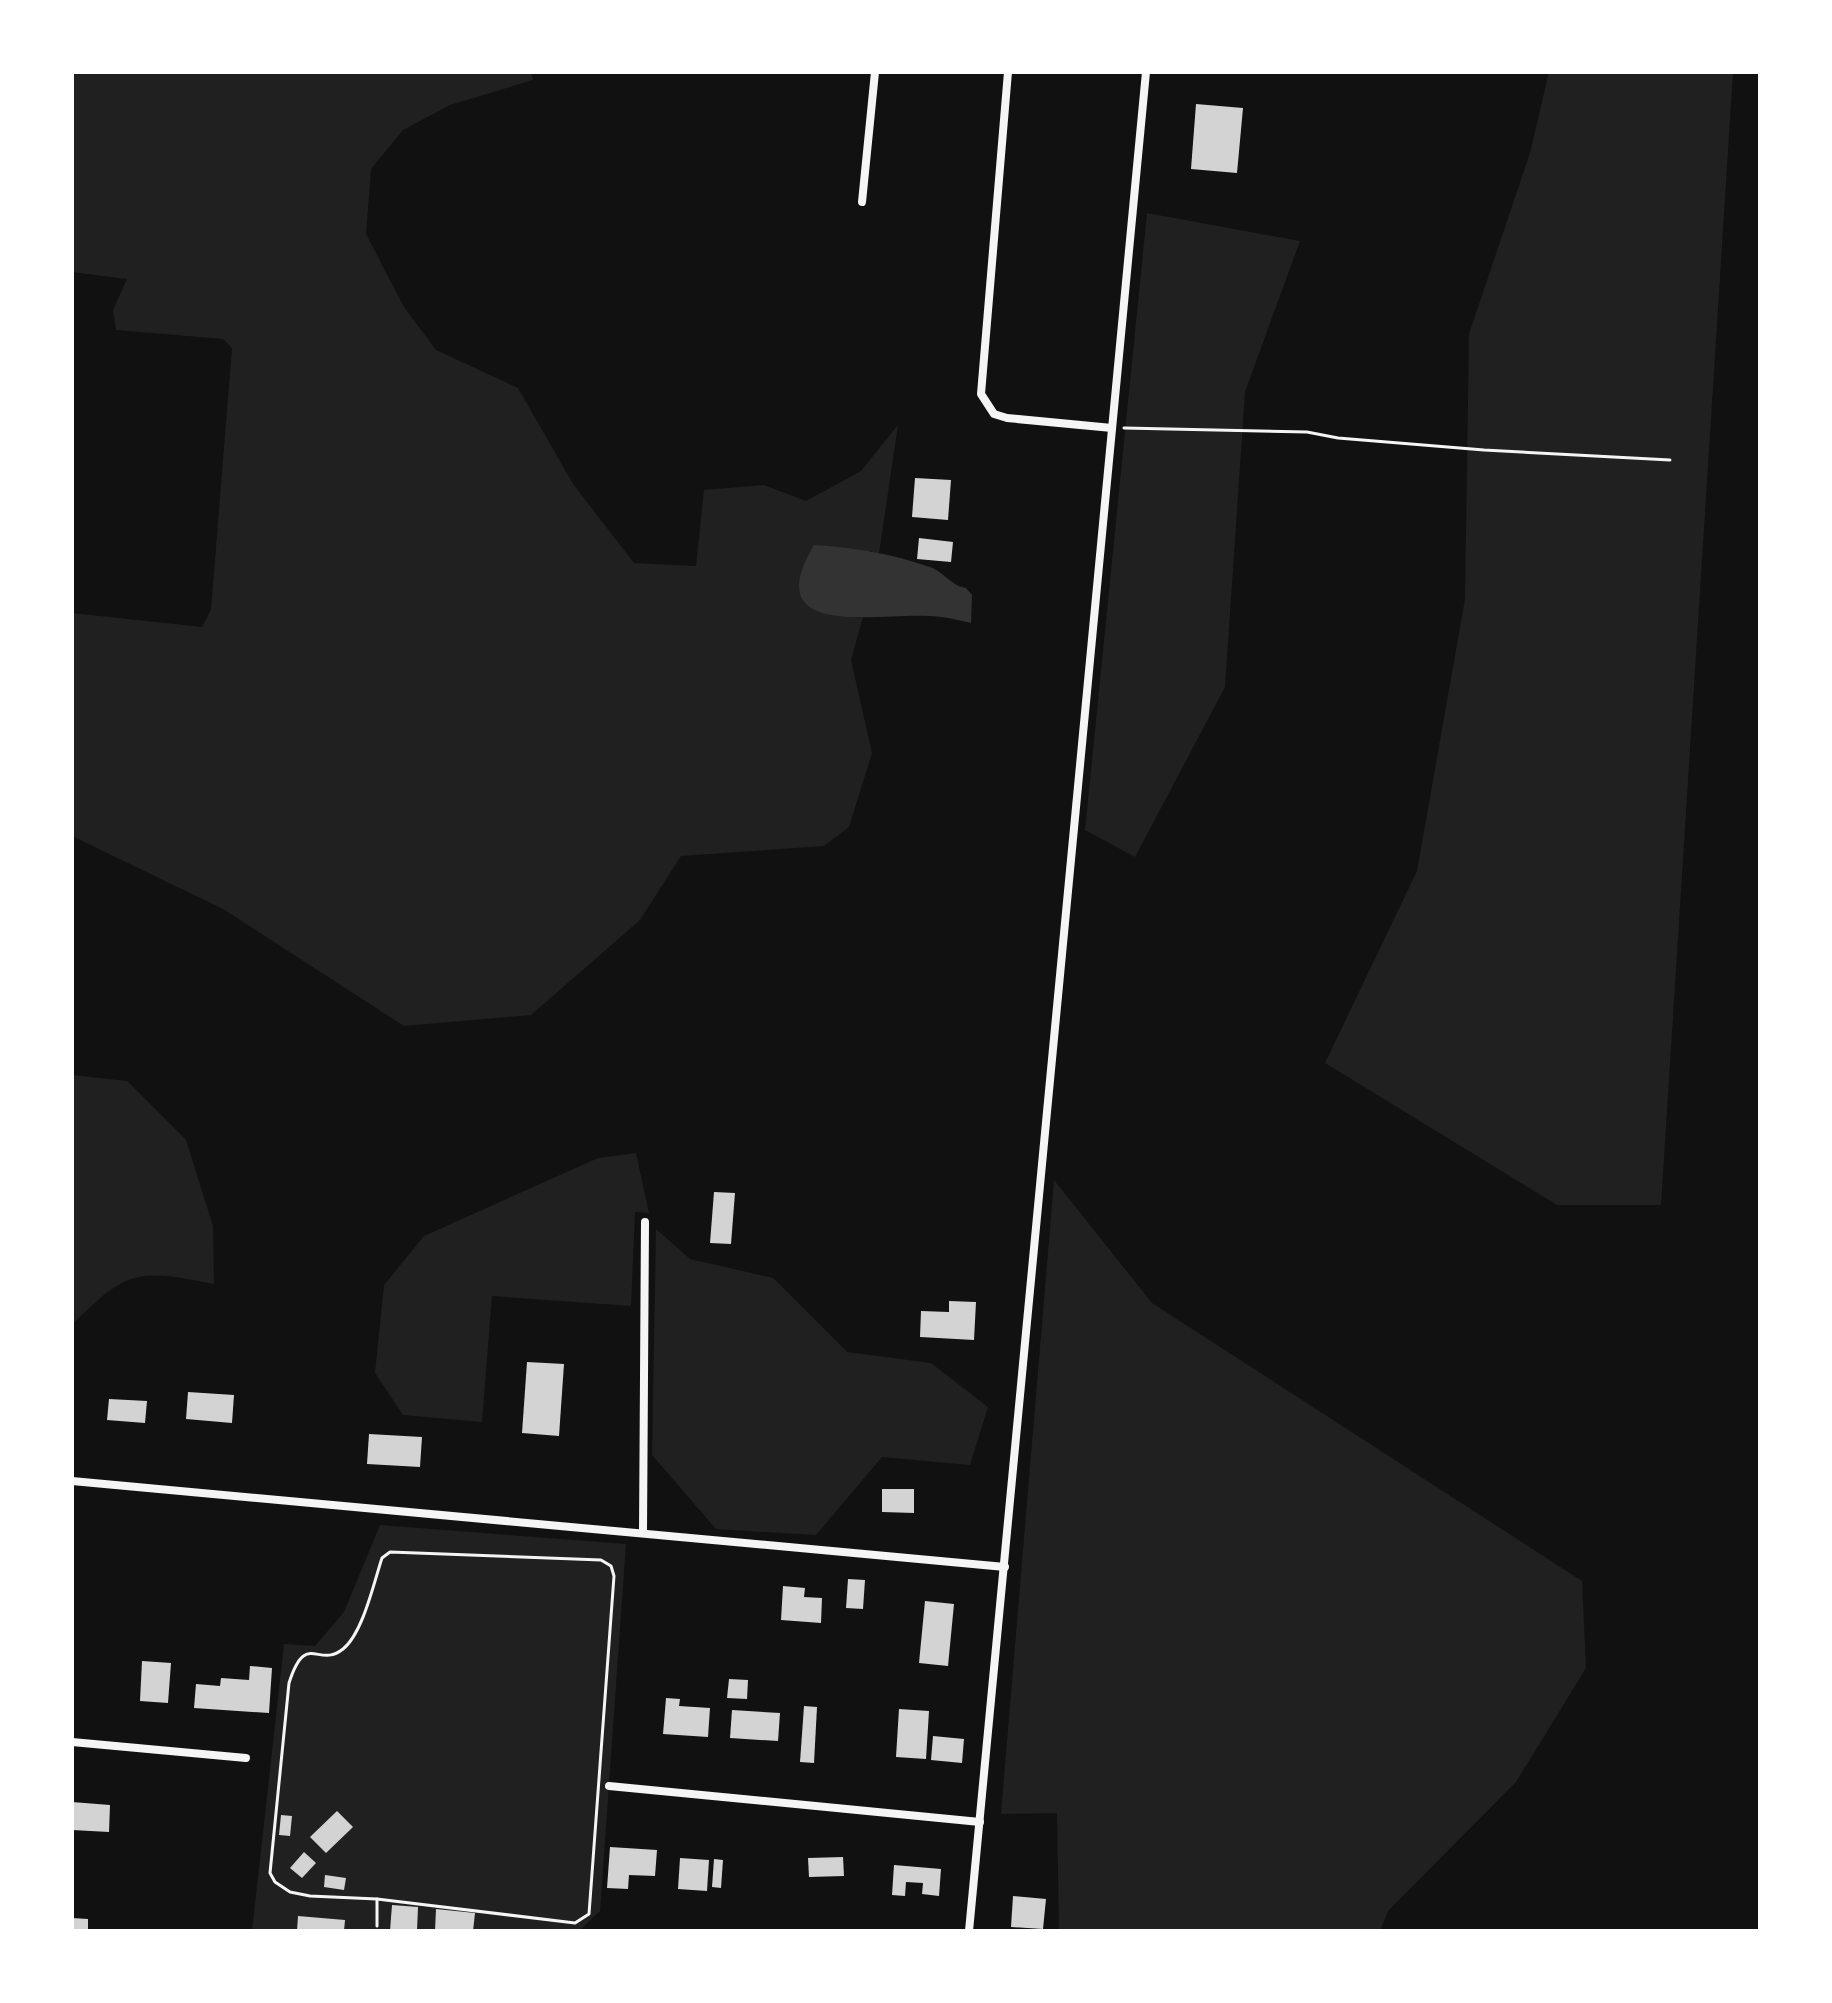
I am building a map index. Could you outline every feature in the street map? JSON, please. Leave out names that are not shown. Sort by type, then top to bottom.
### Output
[{"type":"street","points":[[862,202],[875,72]]},
{"type":"street","points":[[1008,72],[981,394],[994,414],[1007,418],[1112,428]]},
{"type":"street","points":[[969,1931],[1146,72]]},
{"type":"street","points":[[643,1532],[645,1222]]},
{"type":"street","points":[[72,1481],[1005,1567]]},
{"type":"street","points":[[72,1742],[246,1758]]},
{"type":"street","points":[[609,1786],[980,1822]]},
{"type":"path","points":[[1112,428],[1307,432],[1338,438],[1440,447],[1670,460]]},
{"type":"path","points":[[390,1552],[601,1560],[611,1566],[614,1576],[589,1914],[575,1923],[377,1899],[290,1892],[275,1882],[270,1873],[289,1683],[296,1660],[306,1653],[333,1654],[345,1648],[362,1618],[382,1558],[390,1552]]},
{"type":"path","points":[[377,1899],[377,1926]]},
{"type":"shaded area","points":[[72,72],[531,72],[533,80],[450,105],[403,130],[371,169],[366,234],[404,307],[436,350],[518,388],[573,484],[634,563],[696,566],[704,490],[764,485],[806,501],[861,471],[898,425],[879,554],[870,551],[856,618],[863,617],[851,660],[872,753],[849,827],[824,846],[681,856],[640,920],[531,1015],[404,1026],[223,909],[72,836],[72,613],[202,627],[211,610],[232,348],[223,339],[116,330],[113,310],[127,279],[72,272]]},
{"type":"shaded area","points":[[1549,72],[1733,72],[1661,1205],[1557,1205],[1325,1063],[1417,871],[1465,599],[1469,334],[1530,153]]},
{"type":"shaded area","points":[[1147,213],[1300,241],[1245,392],[1225,687],[1135,857],[1085,830]]},
{"type":"shaded area","points":[[814,545],[872,552],[935,569],[972,595],[971,623],[934,616],[831,615],[812,608],[801,596],[800,575]]},
{"type":"shaded area","points":[[72,1075],[127,1081],[186,1140],[213,1226],[214,1284],[167,1276],[135,1278],[107,1293],[72,1325]]},
{"type":"shaded area","points":[[636,1153],[649,1213],[635,1212],[631,1306],[492,1296],[482,1422],[403,1415],[375,1373],[384,1285],[424,1236],[598,1158]]},
{"type":"shaded area","points":[[1054,1180],[1152,1303],[1582,1581],[1586,1668],[1516,1782],[1388,1911],[1380,1931],[1059,1931],[1057,1813],[1001,1814]]},
{"type":"shaded area","points":[[656,1229],[690,1259],[773,1278],[847,1352],[931,1363],[988,1407],[970,1465],[882,1457],[816,1535],[716,1529],[652,1455]]},
{"type":"shaded area","points":[[380,1525],[626,1544],[600,1911],[579,1931],[252,1931],[284,1644],[315,1646],[344,1612]]},
{"type":"building","points":[[1196,104],[1243,108],[1237,173],[1191,169]]},
{"type":"building","points":[[915,478],[951,480],[948,520],[912,517]]},
{"type":"building","points":[[919,538],[953,542],[951,562],[917,559]]},
{"type":"building","points":[[714,1192],[735,1193],[731,1244],[710,1243]]},
{"type":"building","points":[[949,1301],[976,1302],[974,1340],[920,1337],[921,1311],[949,1312]]},
{"type":"building","points":[[527,1362],[564,1364],[559,1436],[522,1433]]},
{"type":"building","points":[[188,1392],[234,1395],[232,1423],[186,1419]]},
{"type":"building","points":[[109,1399],[147,1401],[145,1423],[107,1420]]},
{"type":"building","points":[[369,1434],[422,1437],[420,1467],[367,1464]]},
{"type":"building","points":[[882,1489],[914,1489],[914,1513],[882,1512]]},
{"type":"building","points":[[848,1579],[865,1580],[863,1609],[846,1608]]},
{"type":"building","points":[[783,1586],[805,1588],[804,1597],[822,1598],[821,1623],[781,1620]]},
{"type":"building","points":[[925,1601],[954,1604],[948,1666],[919,1663]]},
{"type":"building","points":[[142,1661],[171,1663],[168,1703],[140,1701]]},
{"type":"building","points":[[250,1666],[272,1668],[269,1713],[194,1708],[196,1684],[220,1686],[221,1678],[249,1680]]},
{"type":"building","points":[[729,1679],[748,1680],[747,1699],[727,1698]]},
{"type":"building","points":[[666,1698],[680,1699],[679,1706],[710,1708],[708,1737],[663,1734]]},
{"type":"building","points":[[804,1706],[817,1707],[814,1763],[800,1762]]},
{"type":"building","points":[[899,1709],[929,1711],[926,1759],[896,1757]]},
{"type":"building","points":[[732,1710],[780,1713],[778,1741],[730,1738]]},
{"type":"building","points":[[933,1736],[964,1739],[962,1763],[931,1760]]},
{"type":"building","points":[[72,1802],[110,1805],[109,1832],[72,1830]]},
{"type":"building","points":[[337,1811],[353,1827],[326,1853],[310,1837]]},
{"type":"building","points":[[281,1815],[292,1816],[290,1836],[279,1835]]},
{"type":"building","points":[[610,1847],[657,1850],[655,1876],[629,1875],[628,1889],[607,1888]]},
{"type":"building","points":[[304,1852],[316,1863],[302,1878],[290,1868]]},
{"type":"building","points":[[843,1857],[844,1876],[809,1877],[808,1858]]},
{"type":"building","points":[[680,1858],[709,1860],[707,1891],[678,1889]]},
{"type":"building","points":[[714,1859],[723,1860],[721,1888],[712,1887]]},
{"type":"building","points":[[894,1865],[941,1869],[939,1896],[922,1894],[923,1883],[906,1882],[905,1896],[892,1895]]},
{"type":"building","points":[[325,1875],[346,1878],[344,1890],[324,1887]]},
{"type":"building","points":[[1013,1896],[1046,1899],[1043,1929],[1011,1927]]},
{"type":"building","points":[[392,1905],[418,1907],[417,1931],[390,1931]]},
{"type":"building","points":[[436,1909],[475,1913],[473,1931],[435,1931]]},
{"type":"building","points":[[298,1916],[345,1920],[344,1931],[297,1931]]},
{"type":"building","points":[[72,1918],[88,1919],[88,1931],[72,1931]]}]
